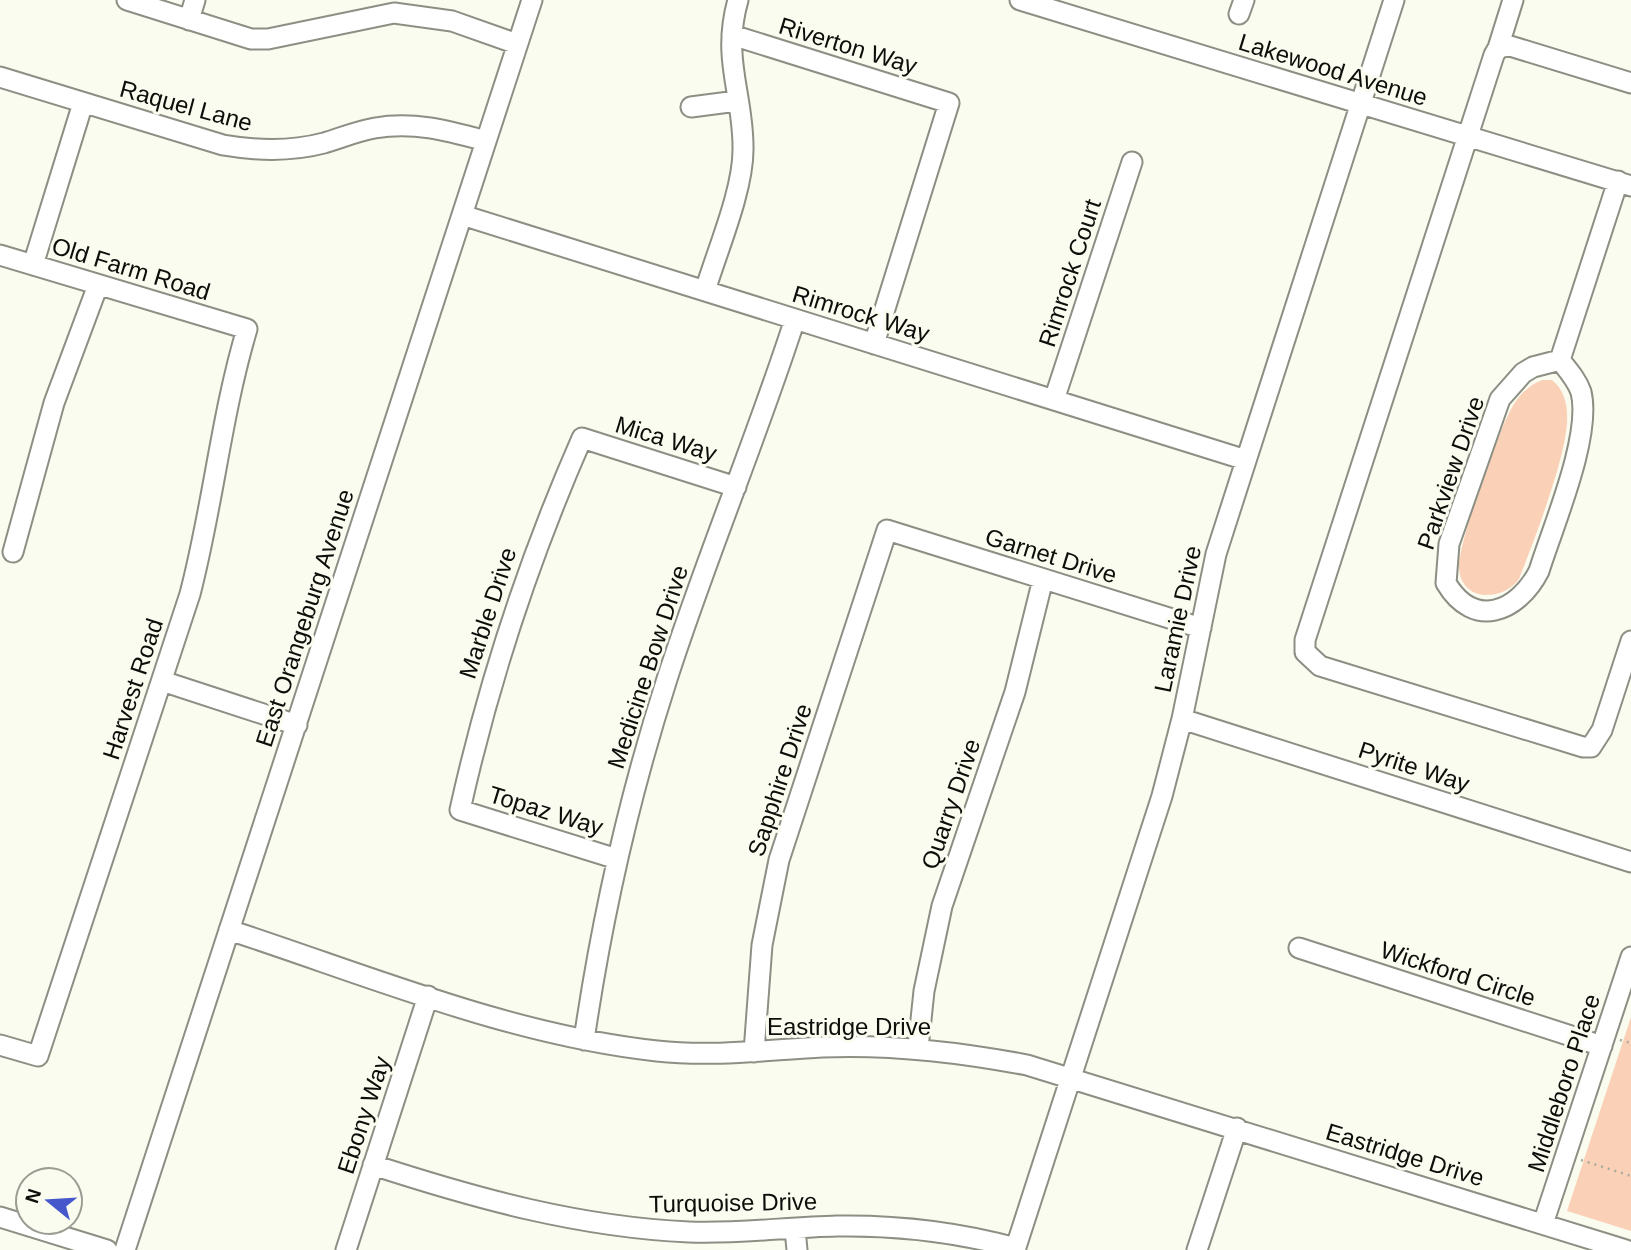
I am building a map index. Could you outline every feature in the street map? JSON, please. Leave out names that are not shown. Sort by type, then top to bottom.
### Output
[{"type":"street","points":[[127,0],[251,39],[268,39],[393,7],[452,21],[517,44]]},
{"type":"street","points":[[189,20],[195,0]]},
{"type":"street","name":"East Orangeburg Avenue","points":[[125,1250],[532,0]]},
{"type":"street","points":[[705,291],[740,176],[743,128],[733,79],[732,35],[738,0]]},
{"type":"street","name":"Lakewood Avenue","points":[[1020,0],[1625,183]]},
{"type":"street","name":"Laramie Drive","points":[[1015,1249],[1162,796],[1182,719],[1216,554],[1394,0]]},
{"type":"street","points":[[1513,0],[1308,626],[1305,652],[1320,666],[1583,747],[1591,747],[1602,730],[1631,641]]},
{"type":"street","name":"Riverton Way","points":[[732,35],[949,103],[874,344]]},
{"type":"street","points":[[1498,48],[1510,46],[1631,83]]},
{"type":"street","name":"Raquel Lane","points":[[0,77],[223,145],[250,150],[294,149],[355,132],[399,125],[444,129],[486,141]]},
{"type":"street","points":[[691,107],[737,101]]},
{"type":"street","points":[[33,265],[83,103]]},
{"type":"street","name":"Rimrock Court","points":[[1054,400],[1132,162]]},
{"type":"street","points":[[1560,360],[1625,183]]},
{"type":"street","name":"Rimrock Way","points":[[461,215],[1246,460]]},
{"type":"street","name":"Old Farm Road","points":[[0,255],[247,329]]},
{"type":"street","points":[[13,552],[54,403],[98,285]]},
{"type":"street","name":"Medicine Bow Drive","points":[[584,1040],[617,859],[668,678],[736,486],[760,428],[795,319]]},
{"type":"street","name":"Harvest Road","points":[[0,1045],[38,1056],[162,681],[204,541],[223,419],[247,329]]},
{"type":"street","name":"Parkview Drive","points":[[1560,360],[1578,383],[1583,418],[1578,445],[1539,571],[1530,589],[1518,601],[1500,610],[1478,610],[1459,600],[1446,583],[1449,544],[1500,400],[1523,373],[1533,367],[1560,360]]},
{"type":"street","name":"Mica Way","points":[[582,438],[736,486]]},
{"type":"street","name":"Marble Drive","points":[[460,810],[504,636],[544,524],[582,438]]},
{"type":"street","name":"Garnet Drive","points":[[887,530],[1201,628]]},
{"type":"street","name":"Sapphire Drive","points":[[754,1052],[762,944],[779,860],[887,530]]},
{"type":"street","name":"Quarry Drive","points":[[918,1048],[924,991],[942,906],[1015,692],[1043,579]]},
{"type":"street","points":[[162,681],[297,725]]},
{"type":"street","name":"Pyrite Way","points":[[1182,719],[1631,862]]},
{"type":"street","name":"Topaz Way","points":[[460,810],[617,859]]},
{"type":"street","name":"Eastridge Drive","points":[[229,930],[519,1025],[584,1040],[662,1051],[754,1052],[822,1047],[918,1048],[970,1054],[1072,1076],[1626,1250]]},
{"type":"street","name":"Wickford Circle","points":[[1299,947],[1611,1043]]},
{"type":"street","name":"Middleboro Place","points":[[1543,1224],[1611,1043],[1631,957]]},
{"type":"street","name":"Ebony Way","points":[[345,1250],[428,996]]},
{"type":"street","points":[[1196,1250],[1237,1128]]},
{"type":"street","name":"Turquoise Drive","points":[[373,1165],[481,1199],[587,1223],[692,1232],[893,1226],[982,1239],[1015,1249]]},
{"type":"street","points":[[0,1217],[107,1250]]},
{"type":"street","points":[[795,1229],[797,1250]]},
{"type":"path","points":[[1611,1043],[1631,1044]]},
{"type":"path","points":[[1581,1160],[1631,1176]]},
{"type":"shaded area","points":[[1542,380],[1556,383],[1567,409],[1563,449],[1557,472],[1519,579],[1503,592],[1483,595],[1467,587],[1461,579],[1460,555],[1465,536],[1480,486],[1508,416],[1520,396]]},
{"type":"shaded area","points":[[1631,1017],[1631,1231],[1567,1211]]}]
